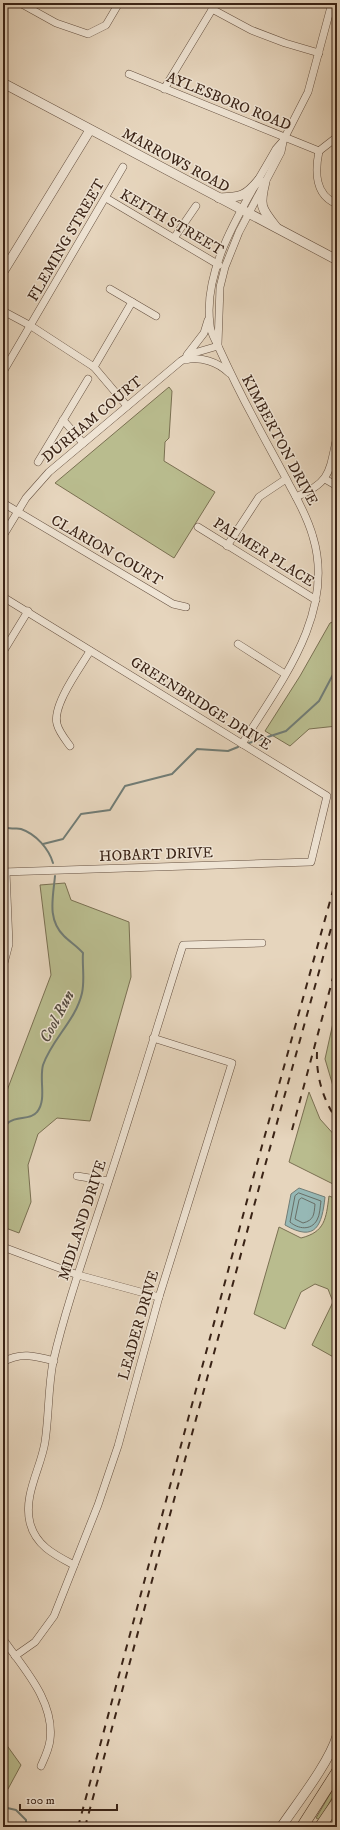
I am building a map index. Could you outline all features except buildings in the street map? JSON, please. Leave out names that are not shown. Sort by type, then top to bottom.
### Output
[{"type":"main road","points":[[302,1827],[337,1772]]},
{"type":"main road","points":[[320,1827],[337,1802]]},
{"type":"street","points":[[20,3],[56,23],[88,34],[106,25],[119,3]]},
{"type":"street","points":[[245,212],[262,181],[281,152],[284,139],[308,92],[332,3]]},
{"type":"street","points":[[164,89],[214,6],[251,30],[285,44],[319,53]]},
{"type":"street","name":"AYLESBORO ROAD","points":[[129,74],[284,139],[319,151]]},
{"type":"street","name":"MARROWS ROAD","points":[[3,83],[337,260]]},
{"type":"street","points":[[3,272],[90,130]]},
{"type":"street","points":[[337,137],[319,151],[316,166],[317,182],[322,192],[330,201],[337,204]]},
{"type":"street","name":"FLEMING STREET","points":[[3,372],[123,167]]},
{"type":"street","points":[[219,198],[239,197],[244,195],[262,181]]},
{"type":"street","points":[[262,181],[262,208],[278,230]]},
{"type":"street","name":"KEITH STREET","points":[[106,198],[225,267]]},
{"type":"street","points":[[174,238],[196,206]]},
{"type":"street","name":"KIMBERTON DRIVE","points":[[242,744],[306,635],[316,600],[320,566],[308,521],[230,374],[210,324],[211,288],[216,263],[245,212]]},
{"type":"street","name":"KIMBERTON DRIVE","points":[[218,346],[220,287],[225,267],[245,212]]},
{"type":"street","points":[[110,289],[156,316]]},
{"type":"street","points":[[94,367],[132,302]]},
{"type":"street","points":[[181,361],[192,350],[204,333],[210,310]]},
{"type":"street","points":[[3,311],[31,326],[94,367],[127,406]]},
{"type":"street","name":"DURHAM COURT","points":[[3,536],[17,512],[39,481],[82,443],[181,361],[194,353],[218,346]]},
{"type":"street","points":[[181,361],[196,358],[224,368],[230,374]]},
{"type":"street","points":[[38,462],[88,379]]},
{"type":"street","points":[[63,420],[82,443]]},
{"type":"street","points":[[296,497],[312,489],[324,480],[330,466],[336,441]]},
{"type":"street","points":[[227,546],[259,497],[286,479]]},
{"type":"street","points":[[324,480],[337,486]]},
{"type":"street","name":"CLARION COURT","points":[[3,503],[173,604],[186,608]]},
{"type":"street","name":"PALMER PLACE","points":[[198,526],[227,546],[316,600]]},
{"type":"street","name":"GREENBRIDGE DRIVE","points":[[3,597],[327,796],[311,862]]},
{"type":"street","points":[[3,652],[28,611]]},
{"type":"street","points":[[238,644],[284,674]]},
{"type":"street","points":[[70,746],[56,723],[58,708],[90,651]]},
{"type":"street","name":"HOBART DRIVE","points":[[5,872],[311,862]]},
{"type":"street","points":[[3,967],[9,944],[5,872]]},
{"type":"street","name":"MIDLAND DRIVE","points":[[74,1565],[51,1554],[39,1541],[30,1524],[29,1501],[45,1443],[48,1412],[48,1389],[54,1361],[78,1275],[183,945],[262,943]]},
{"type":"street","name":"LEADER DRIVE","points":[[15,1656],[35,1642],[46,1629],[54,1616],[98,1505],[118,1446],[159,1297],[232,1062],[153,1038]]},
{"type":"street","points":[[76,1176],[108,1182]]},
{"type":"street","points":[[3,1247],[78,1275],[159,1297]]},
{"type":"street","points":[[3,1362],[13,1357],[24,1355],[54,1361]]},
{"type":"street","points":[[3,1639],[32,1679],[42,1696],[50,1727],[48,1749],[41,1766]]},
{"type":"street","points":[[281,1827],[332,1750],[337,1736]]},
{"type":"green space","points":[[169,387],[172,391],[169,438],[165,442],[164,461],[215,492],[174,558],[55,483]]},
{"type":"green space","points":[[337,620],[337,726],[309,729],[290,746],[265,731],[300,676],[330,623]]},
{"type":"green space","points":[[65,883],[71,900],[129,922],[131,977],[90,1121],[57,1118],[38,1134],[28,1165],[31,1202],[19,1233],[3,1227],[3,1101],[51,975],[40,885]]},
{"type":"green space","points":[[337,1005],[337,1092],[333,1086],[325,1059]]},
{"type":"green space","points":[[309,1092],[320,1119],[337,1138],[337,1186],[289,1162]]},
{"type":"green space","points":[[329,1196],[337,1199],[337,1359],[312,1345],[333,1302],[328,1289],[315,1284],[301,1292],[285,1329],[254,1314],[279,1227],[301,1238],[315,1232],[320,1228],[325,1218]]},
{"type":"green space","points":[[3,1740],[21,1765],[8,1789],[3,1795]]},
{"type":"green space","points":[[337,1782],[337,1789],[320,1820],[316,1818]]},
{"type":"water","points":[[299,1188],[325,1197],[322,1216],[319,1223],[316,1228],[310,1231],[304,1232],[295,1230],[285,1225],[291,1194]]},
{"type":"waterway","points":[[249,743],[286,731],[319,701],[337,667]]},
{"type":"waterway","points":[[43,844],[63,839],[81,814],[110,810],[125,786],[172,774],[197,749],[228,751],[238,747]]},
{"type":"waterway","name":"Cool Run","points":[[3,826],[21,829],[32,834],[45,847],[53,863]]},
{"type":"waterway","name":"Cool Run","points":[[3,1129],[12,1120],[31,1116],[37,1112],[40,1107],[42,1102],[43,1065],[52,1047],[75,1012],[82,993],[83,953],[64,936],[55,923],[53,915],[52,900],[55,876]]},
{"type":"waterway","name":"Cool Run","points":[[3,1807],[16,1810],[26,1820],[26,1827]]},
{"type":"railway","points":[[78,1827],[255,1171],[337,876]]},
{"type":"railway","points":[[85,1827],[337,907]]},
{"type":"railway","points":[[292,1130],[337,963]]},
{"type":"railway","points":[[317,1052],[321,1088],[337,1120]]}]
